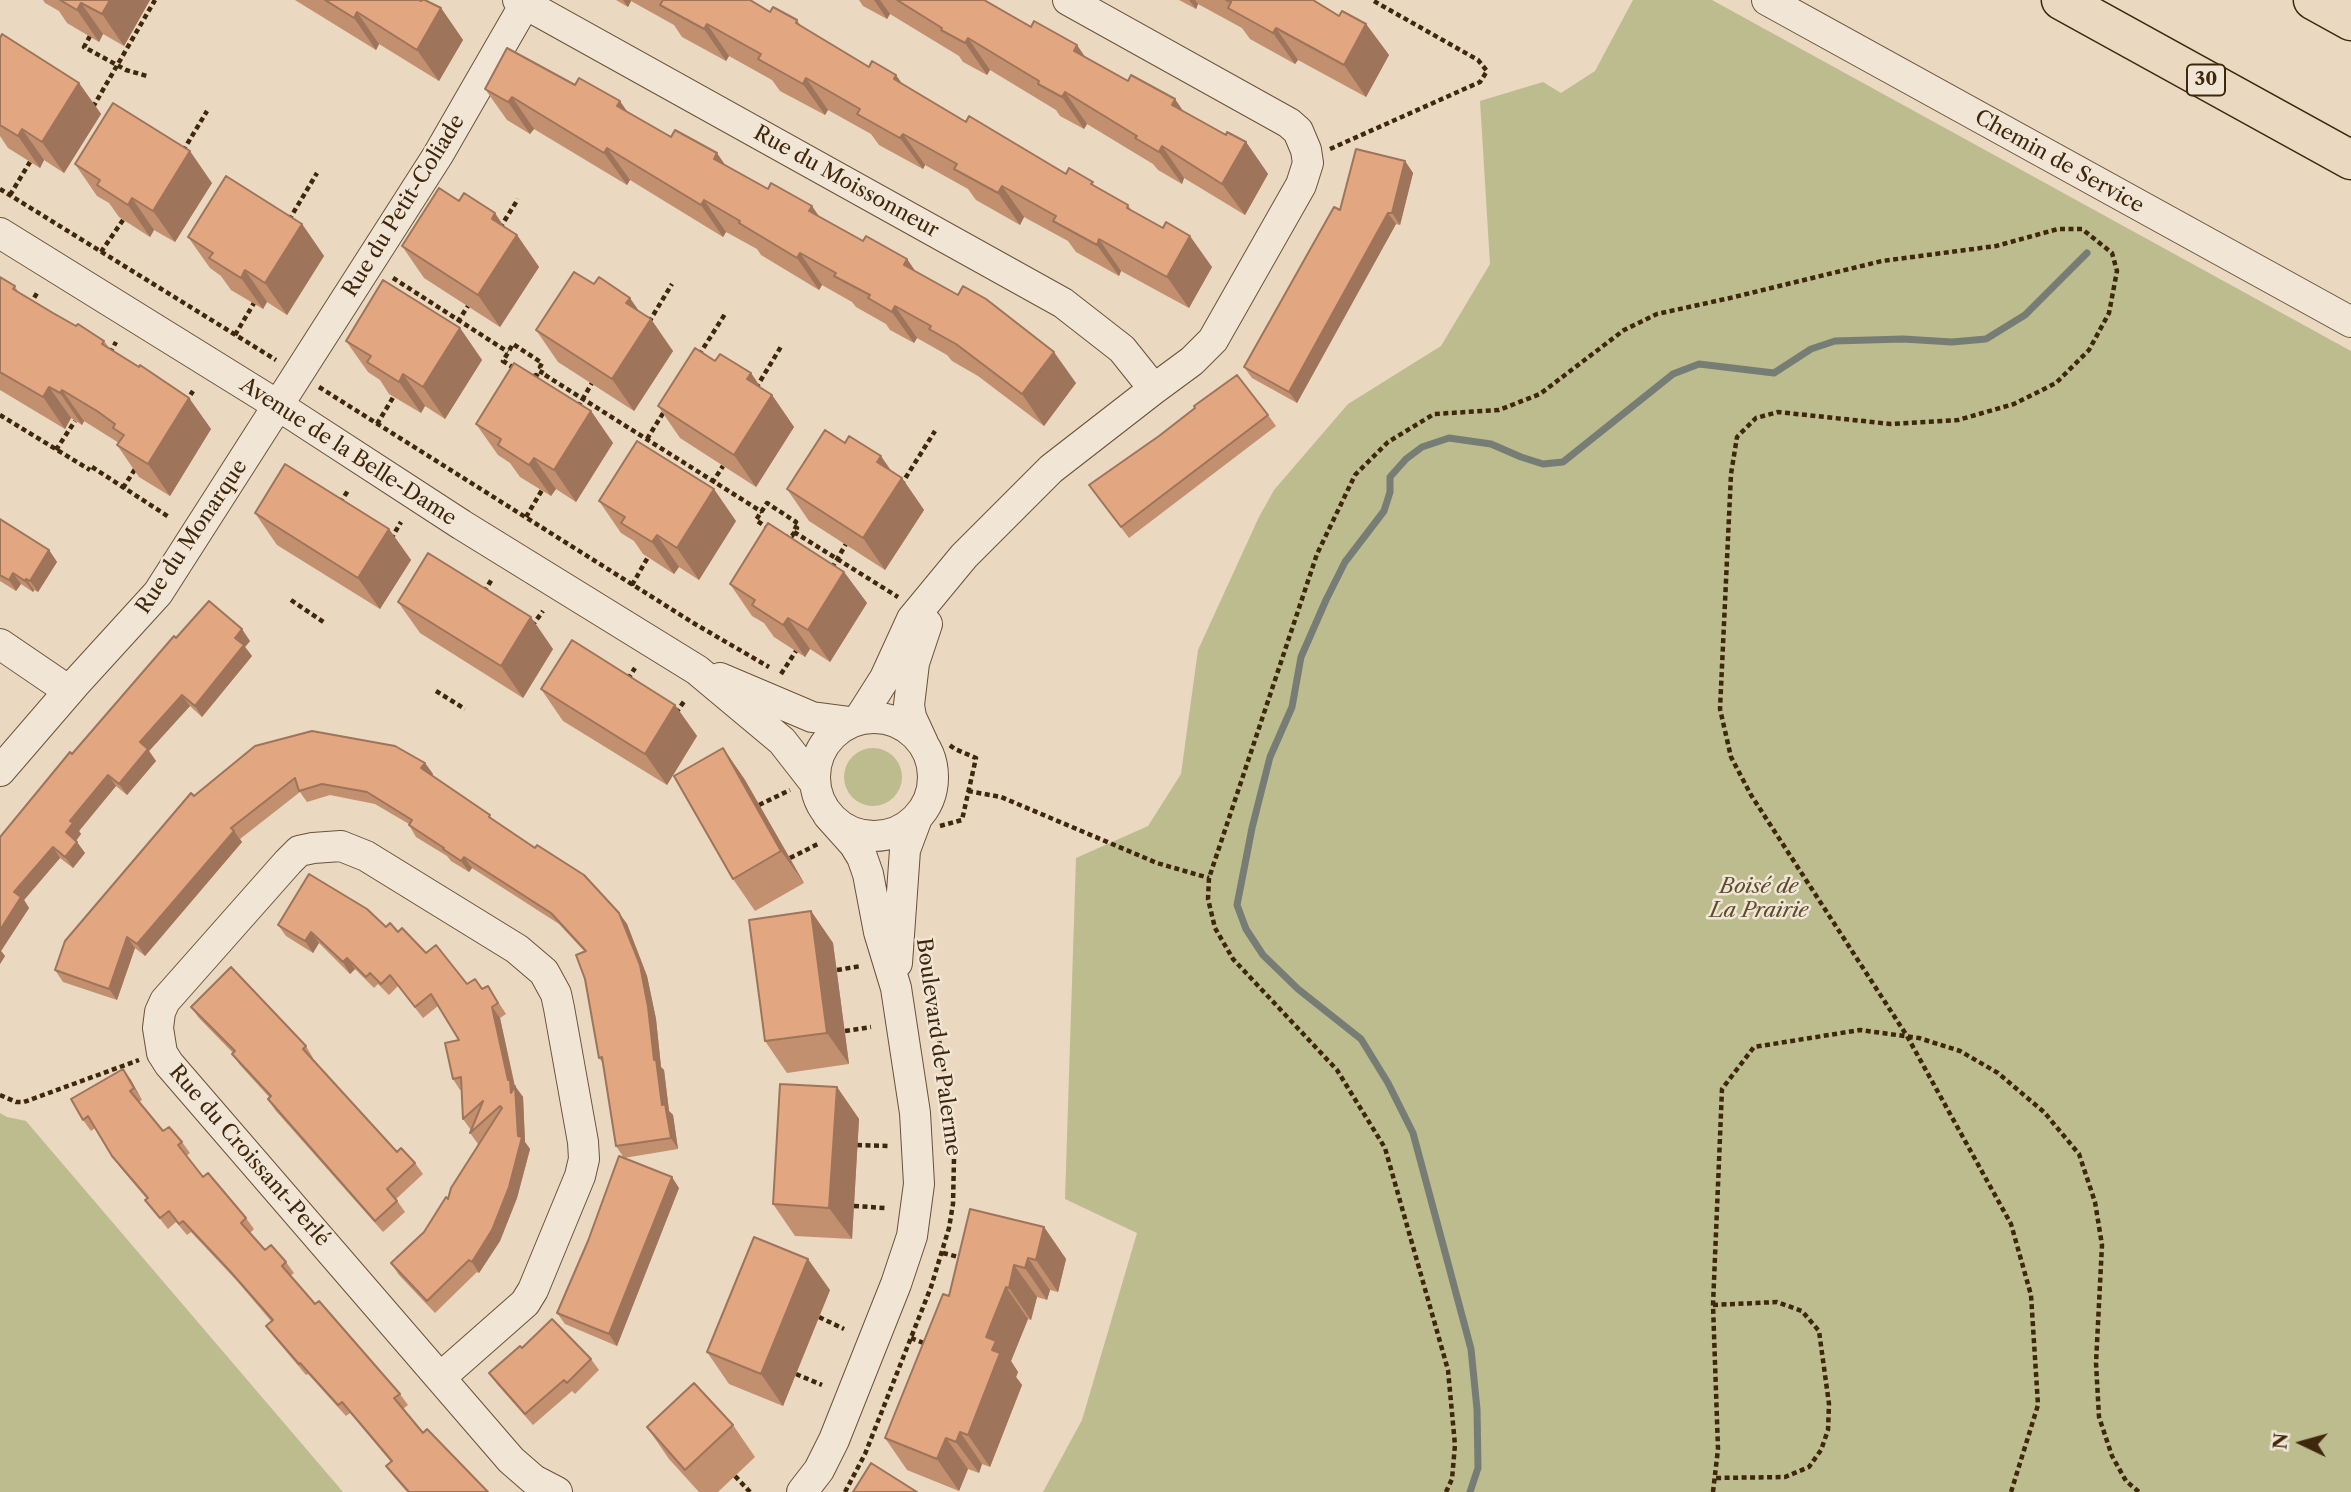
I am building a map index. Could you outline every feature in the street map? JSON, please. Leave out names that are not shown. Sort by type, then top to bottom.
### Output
[{"type":"highway","name":"30","points":[[2060,0],[2351,160]]},
{"type":"highway","points":[[2313,0],[2351,21]]},
{"type":"street","points":[[855,721],[885,678],[906,628],[919,608],[984,534],[1072,452],[1205,351],[1301,185],[1308,163],[1298,131],[1289,123],[1068,0]]},
{"type":"street","name":"Chemin de Service","points":[[1767,0],[2351,322]]},
{"type":"street","name":"Rue du Moissonneur","points":[[521,2],[1063,303],[1122,349],[1154,389]]},
{"type":"street","name":"Rue du Petit-Coliade","points":[[279,407],[444,144],[521,2]]},
{"type":"street","name":"Avenue de la Belle-Dame","points":[[0,233],[697,670],[782,741],[803,785]]},
{"type":"street","name":"Rue du Monarque","points":[[0,771],[158,593],[279,407]]},
{"type":"street","points":[[923,743],[910,730],[894,721],[877,718],[855,721],[834,732],[822,746],[803,785],[818,800],[825,828],[843,828],[862,836],[881,836],[901,830],[924,809],[932,787],[933,772],[930,757],[911,717],[910,685],[920,642],[943,581]]},
{"type":"street","points":[[0,644],[69,691]]},
{"type":"street","name":"Avenue de la Belle-Dame","points":[[697,670],[754,691],[804,715],[825,720],[855,721]]},
{"type":"street","name":"Boulevard de Palerme","points":[[896,988],[905,850],[917,818]]},
{"type":"street","name":"Boulevard de Palerme","points":[[802,1492],[819,1469],[834,1440],[896,1284],[912,1236],[919,1184],[918,1136],[896,988],[879,932],[866,866],[854,845],[825,828]]},
{"type":"street","name":"Rue du Croissant-Perlé","points":[[441,1377],[525,1303],[533,1290],[580,1176],[584,1159],[583,1142],[556,994],[544,972],[517,949],[366,856],[341,846],[313,848],[299,852],[288,862],[164,1001],[159,1012],[159,1041],[162,1053],[169,1064],[522,1471],[557,1492]]},
{"type":"path","points":[[81,102],[92,108],[155,0]]},
{"type":"path","points":[[1335,147],[1480,82],[1487,71],[1478,60],[1372,0]]},
{"type":"path","points":[[90,36],[84,47],[117,65],[147,76]]},
{"type":"path","points":[[177,161],[208,111]]},
{"type":"path","points":[[10,195],[30,162]]},
{"type":"path","points":[[283,230],[317,173]]},
{"type":"path","name":"Avenue de la Belle-Dame","points":[[0,189],[282,364]]},
{"type":"path","points":[[497,232],[518,199]]},
{"type":"path","points":[[101,251],[123,220]]},
{"type":"path","points":[[1446,1492],[1452,1479],[1455,1445],[1448,1370],[1385,1149],[1337,1070],[1233,959],[1215,928],[1208,899],[1209,878],[1317,554],[1355,475],[1388,442],[1434,414],[1499,410],[1540,394],[1624,330],[1657,314],[1730,299],[1882,261],[1996,246],[2059,229],[2082,229],[2112,253],[2116,271],[2115,282],[2109,313],[2089,350],[2056,383],[2014,404],[1958,420],[1891,424],[1778,412],[1756,418],[1737,437],[1731,474],[1720,709],[1731,757],[1751,795],[1907,1037],[2011,1224],[2031,1295],[2038,1405],[2011,1492]]},
{"type":"path","points":[[393,278],[508,352]]},
{"type":"path","points":[[647,326],[671,284]]},
{"type":"path","points":[[27,312],[37,293]]},
{"type":"path","points":[[234,335],[254,303]]},
{"type":"path","points":[[447,338],[468,306]]},
{"type":"path","points":[[694,363],[725,314]]},
{"type":"path","points":[[106,359],[116,342]]},
{"type":"path","points":[[513,344],[542,363],[540,367],[543,369],[539,377],[536,375],[533,379],[516,369],[503,361],[513,344]]},
{"type":"path","points":[[753,392],[782,345]]},
{"type":"path","points":[[511,378],[516,369]]},
{"type":"path","points":[[545,375],[762,512]]},
{"type":"path","points":[[571,417],[592,383]]},
{"type":"path","name":"Avenue de la Belle-Dame","points":[[318,387],[632,585],[781,674],[796,651]]},
{"type":"path","points":[[182,409],[193,391]]},
{"type":"path","points":[[377,424],[394,397]]},
{"type":"path","points":[[647,439],[667,406]]},
{"type":"path","points":[[0,415],[169,517]]},
{"type":"path","points":[[56,450],[75,421]]},
{"type":"path","points":[[900,486],[935,431]]},
{"type":"path","points":[[123,488],[139,462]]},
{"type":"path","points":[[708,490],[723,466]]},
{"type":"path","points":[[334,512],[349,489]]},
{"type":"path","points":[[526,517],[542,490]]},
{"type":"path","points":[[766,503],[796,522],[793,526],[797,528],[786,539],[769,528],[757,520],[766,503]]},
{"type":"path","points":[[386,545],[401,522]]},
{"type":"path","points":[[764,538],[769,528]]},
{"type":"path","points":[[794,533],[895,594]]},
{"type":"path","points":[[827,578],[846,544]]},
{"type":"path","points":[[632,585],[648,557]]},
{"type":"path","points":[[477,601],[492,579]]},
{"type":"path","points":[[291,600],[325,623]]},
{"type":"path","points":[[528,633],[543,611]]},
{"type":"path","points":[[621,689],[635,668]]},
{"type":"path","points":[[436,691],[465,709]]},
{"type":"path","points":[[671,720],[685,700]]},
{"type":"path","points":[[963,815],[975,765]]},
{"type":"path","points":[[759,805],[803,785]]},
{"type":"path","points":[[968,791],[1001,797],[1157,863],[1209,878]]},
{"type":"path","points":[[789,858],[825,828]]},
{"type":"path","name":"Boulevard de Palerme","points":[[845,1492],[861,1464],[911,1338],[943,1252],[953,1204],[953,1138],[926,955]]},
{"type":"path","points":[[836,970],[861,966]]},
{"type":"path","points":[[845,1031],[870,1027]]},
{"type":"path","points":[[1713,1492],[1718,1450],[1713,1305],[1722,1089],[1754,1046],[1860,1030],[1919,1038],[1960,1051],[1998,1073],[2044,1112],[2079,1154],[2095,1202],[2102,1245],[2096,1363],[2099,1417],[2112,1456],[2126,1480],[2139,1492]]},
{"type":"path","points":[[0,1095],[16,1102],[24,1102],[147,1057]]},
{"type":"path","points":[[857,1146],[888,1146]]},
{"type":"path","points":[[854,1206],[885,1208]]},
{"type":"path","points":[[943,1252],[964,1259]]},
{"type":"path","points":[[1713,1305],[1777,1302],[1802,1311],[1819,1331],[1829,1404],[1828,1430],[1821,1450],[1809,1466],[1785,1477],[1715,1478]]},
{"type":"path","points":[[819,1317],[844,1329]]},
{"type":"path","points":[[911,1338],[932,1347]]},
{"type":"path","points":[[796,1374],[822,1385]]},
{"type":"path","points":[[878,1420],[889,1424]]},
{"type":"path","points":[[735,1476],[750,1492]]},
{"type":"green space","name":"Boisé de La Prairie","points":[[1633,0],[1712,0],[2351,351],[2351,1492],[1043,1492],[1082,1420],[1137,1233],[1065,1199],[1076,858],[1148,826],[1181,774],[1198,650],[1274,490],[1348,404],[1441,346],[1490,264],[1480,101],[1543,82],[1561,93],[1595,71]]},
{"type":"green space","points":[[873,748],[884,750],[897,761],[902,777],[900,788],[889,801],[873,806],[862,804],[849,793],[844,777],[846,766],[857,753]]},
{"type":"green space","points":[[0,1113],[26,1121],[343,1492],[0,1492]]},
{"type":"building","points":[[60,0],[110,0],[102,14],[81,3],[77,10]]},
{"type":"building","points":[[325,0],[425,0],[441,8],[417,50],[357,12],[354,18]]},
{"type":"building","points":[[663,0],[750,0],[770,12],[773,7],[869,67],[872,61],[896,75],[894,79],[966,122],[969,116],[1066,174],[1069,168],[1128,205],[1127,208],[1163,228],[1166,222],[1190,236],[1167,277],[1099,239],[1097,245],[1053,221],[1056,216],[1002,186],[998,193],[954,169],[957,164],[903,134],[900,138],[857,114],[860,109],[806,78],[803,84],[758,59],[761,54],[707,24],[704,29],[660,5]]},
{"type":"building","points":[[897,0],[984,0],[1031,27],[1034,21],[1077,45],[1074,51],[1128,81],[1131,75],[1175,99],[1172,105],[1226,135],[1227,132],[1246,142],[1222,184],[1162,146],[1159,152],[1135,138],[1137,136],[1065,92],[1062,97],[1038,84],[1039,81],[968,38],[965,43],[941,30],[942,28]]},
{"type":"building","points":[[1226,0],[1313,0],[1339,16],[1342,11],[1366,24],[1344,65],[1276,28],[1273,33],[1228,8],[1231,2]]},
{"type":"building","points":[[2,34],[79,83],[42,142],[22,129],[18,136],[0,125]]},
{"type":"building","points":[[507,48],[575,85],[579,78],[620,101],[617,106],[671,137],[675,130],[717,153],[714,159],[768,189],[771,183],[812,206],[809,211],[863,241],[866,236],[907,259],[904,265],[958,295],[963,286],[986,299],[1054,352],[1022,394],[956,344],[929,329],[931,326],[895,306],[892,312],[868,298],[870,295],[834,276],[836,273],[800,253],[797,258],[704,200],[701,205],[607,148],[604,153],[512,97],[508,102],[485,89]]},
{"type":"building","points":[[113,103],[190,151],[153,211],[132,198],[128,205],[97,185],[100,180],[75,164]]},
{"type":"building","points":[[1356,149],[1405,161],[1392,213],[1388,213],[1289,392],[1244,367],[1334,207],[1340,210]]},
{"type":"building","points":[[226,176],[302,224],[265,283],[245,270],[241,278],[209,258],[213,253],[188,237]]},
{"type":"building","points":[[439,188],[459,201],[464,193],[495,213],[492,219],[517,235],[478,295],[402,246]]},
{"type":"building","points":[[574,272],[594,284],[599,277],[630,298],[626,303],[651,319],[612,379],[536,330]]},
{"type":"building","points":[[0,277],[15,286],[13,289],[76,326],[78,324],[104,341],[102,344],[139,367],[140,365],[189,398],[148,464],[117,445],[124,435],[113,428],[115,424],[97,411],[62,390],[60,393],[49,387],[43,397],[0,372]]},
{"type":"building","points":[[383,280],[460,328],[423,387],[403,374],[399,382],[367,362],[371,356],[346,341]]},
{"type":"building","points":[[695,348],[715,361],[720,354],[751,373],[747,379],[772,395],[734,455],[658,406]]},
{"type":"building","points":[[514,363],[591,411],[554,470],[534,458],[529,465],[498,445],[501,439],[476,424]]},
{"type":"building","points":[[1237,375],[1268,415],[1121,527],[1089,485],[1159,436]]},
{"type":"building","points":[[825,430],[845,443],[849,436],[881,456],[877,462],[902,478],[863,538],[787,489]]},
{"type":"building","points":[[637,441],[714,489],[677,548],[657,535],[652,542],[621,523],[625,517],[599,501]]},
{"type":"building","points":[[285,464],[389,529],[358,578],[255,513]]},
{"type":"building","points":[[0,519],[49,550],[30,581],[25,581],[13,573],[9,580],[0,575]]},
{"type":"building","points":[[768,523],[844,572],[808,630],[788,618],[783,625],[752,605],[755,600],[730,584]]},
{"type":"building","points":[[428,553],[531,617],[501,666],[398,602]]},
{"type":"building","points":[[209,601],[242,629],[235,638],[244,645],[195,706],[182,695],[140,742],[148,749],[119,784],[108,775],[70,821],[73,823],[66,832],[77,842],[65,857],[53,847],[14,892],[21,897],[0,930],[0,837],[70,752],[72,754],[174,636],[176,638]]},
{"type":"building","points":[[572,640],[675,705],[645,754],[541,689]]},
{"type":"building","points":[[312,731],[395,746],[425,763],[421,768],[490,815],[489,817],[535,848],[537,845],[584,875],[619,913],[640,965],[662,1105],[665,1104],[671,1138],[616,1146],[602,1057],[599,1058],[585,979],[576,955],[586,951],[551,913],[464,857],[461,861],[409,825],[412,820],[367,792],[322,784],[299,791],[295,778],[231,828],[234,831],[137,944],[127,937],[109,989],[55,970],[65,941],[191,793],[194,796],[255,746]]},
{"type":"building","points":[[723,748],[781,851],[733,879],[674,776]]},
{"type":"building","points":[[309,874],[367,909],[386,927],[390,923],[398,932],[402,928],[426,953],[436,945],[467,984],[475,979],[482,989],[488,986],[498,1003],[492,1007],[511,1093],[515,1086],[518,1136],[522,1137],[509,1187],[492,1230],[472,1262],[469,1260],[427,1301],[391,1263],[424,1232],[446,1197],[448,1199],[451,1188],[502,1108],[500,1106],[470,1133],[483,1101],[463,1119],[461,1077],[453,1079],[445,1043],[459,1040],[431,994],[415,1007],[390,975],[381,984],[370,973],[366,977],[347,958],[343,962],[311,932],[305,941],[278,925]]},
{"type":"building","points":[[811,911],[827,1033],[765,1041],[749,920]]},
{"type":"building","points":[[231,967],[306,1046],[303,1049],[397,1152],[401,1148],[415,1163],[387,1189],[397,1201],[375,1221],[268,1099],[271,1096],[232,1054],[235,1051],[191,1007]]},
{"type":"building","points":[[123,1069],[134,1088],[130,1091],[163,1131],[169,1127],[182,1142],[178,1145],[203,1177],[208,1173],[246,1218],[241,1223],[265,1250],[271,1245],[286,1262],[282,1266],[315,1304],[319,1301],[400,1394],[394,1398],[423,1433],[427,1429],[488,1492],[409,1492],[386,1466],[392,1461],[342,1402],[338,1405],[266,1326],[273,1320],[229,1270],[183,1221],[179,1224],[169,1211],[160,1218],[145,1200],[148,1198],[112,1156],[88,1116],[83,1120],[71,1099]]},
{"type":"building","points":[[780,1084],[837,1087],[829,1208],[773,1204]]},
{"type":"building","points":[[619,1156],[672,1177],[609,1334],[557,1313],[588,1241]]},
{"type":"building","points":[[970,1209],[1044,1227],[1036,1260],[1028,1258],[1025,1268],[1014,1265],[1009,1288],[1006,1287],[986,1337],[996,1341],[992,1350],[1000,1353],[968,1435],[960,1432],[956,1442],[946,1438],[937,1459],[885,1438],[943,1294],[949,1296]]},
{"type":"building","points":[[754,1237],[808,1259],[761,1374],[707,1352]]},
{"type":"building","points":[[552,1319],[591,1359],[567,1383],[564,1380],[525,1414],[489,1373],[520,1346],[522,1348]]},
{"type":"building","points":[[694,1383],[733,1425],[685,1470],[647,1427]]},
{"type":"building","points":[[871,1463],[917,1492],[853,1492]]},
{"type":"waterway","points":[[1470,1492],[1478,1468],[1477,1409],[1471,1349],[1413,1133],[1388,1083],[1361,1039],[1298,989],[1263,955],[1246,929],[1237,905],[1252,828],[1270,757],[1292,707],[1301,657],[1326,600],[1345,562],[1384,511],[1390,492],[1390,477],[1406,459],[1422,447],[1449,438],[1491,444],[1543,464],[1563,462],[1673,374],[1699,364],[1774,373],[1811,349],[1835,341],[1903,339],[1952,342],[1986,339],[2025,315],[2087,253]]}]
